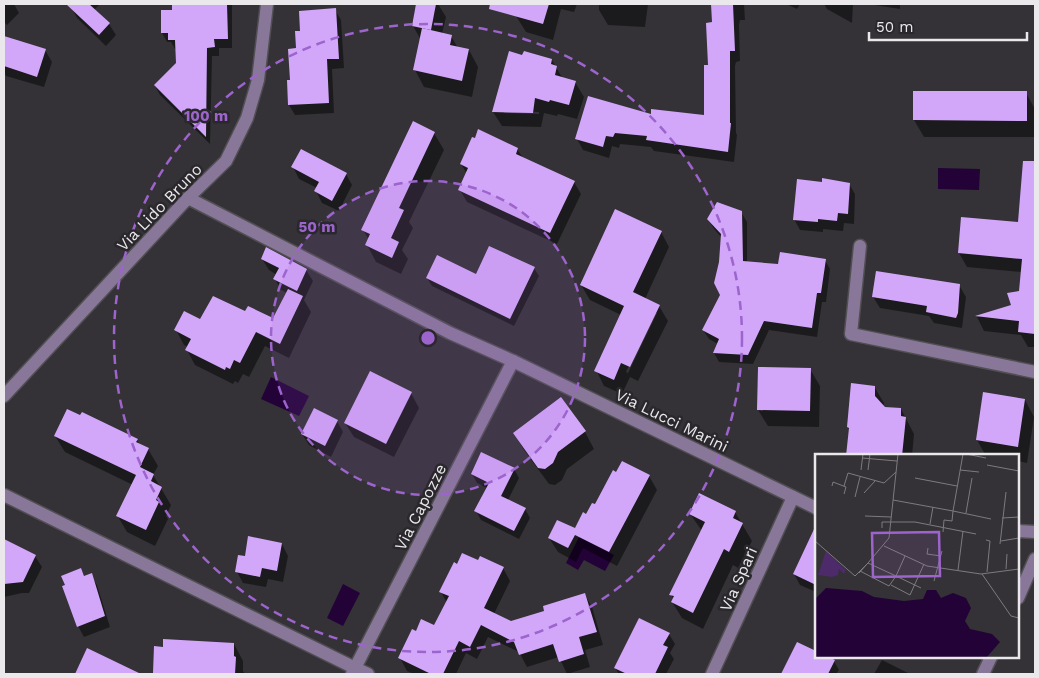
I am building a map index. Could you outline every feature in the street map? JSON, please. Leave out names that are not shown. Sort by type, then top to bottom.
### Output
[{"type":"street","name":"Via Lido Bruno","points":[[4,396],[188,198],[226,161],[247,118],[258,80],[267,4]]},
{"type":"street","name":"Via Lucci Marini","points":[[188,198],[441,328],[815,508]]},
{"type":"street","points":[[860,246],[851,334],[1035,372]]},
{"type":"street","name":"Via Capozze","points":[[354,671],[513,361]]},
{"type":"street","points":[[4,495],[354,671],[368,674]]},
{"type":"street","name":"Via Spari","points":[[712,674],[793,497]]},
{"type":"street","points":[[1019,531],[1035,532]]},
{"type":"street","points":[[1019,596],[1035,560]]},
{"type":"street","points":[[983,674],[991,658]]},
{"type":"shaded area","points":[[938,168],[980,169],[979,190],[938,189]]},
{"type":"shaded area","points":[[271,377],[309,396],[299,416],[261,399]]},
{"type":"shaded area","points":[[579,537],[614,555],[605,571],[584,560],[578,570],[566,563]]},
{"type":"shaded area","points":[[343,584],[360,593],[343,626],[327,618]]},
{"type":"building","points":[[66,4],[89,4],[110,23],[99,35]]},
{"type":"building","points":[[172,4],[227,4],[228,39],[214,39],[215,47],[207,48],[206,137],[154,85],[176,63],[175,40],[168,40],[168,33],[161,33],[161,10],[172,10]]},
{"type":"building","points":[[416,4],[436,4],[431,30],[412,26]]},
{"type":"building","points":[[490,4],[549,4],[543,24],[489,9]]},
{"type":"building","points":[[711,4],[733,4],[735,51],[730,51],[731,123],[728,152],[646,140],[647,136],[615,133],[613,137],[606,136],[603,147],[575,139],[588,96],[651,114],[651,109],[704,115],[704,65],[708,65],[706,23],[712,22]]},
{"type":"building","points":[[336,8],[339,59],[327,59],[329,103],[288,105],[287,80],[290,80],[288,49],[296,48],[295,31],[300,31],[299,11]]},
{"type":"building","points":[[422,28],[452,35],[450,45],[469,49],[462,81],[413,70]]},
{"type":"building","points":[[4,36],[46,49],[37,77],[4,66]]},
{"type":"building","points":[[509,51],[522,55],[524,51],[552,59],[551,64],[557,66],[555,75],[576,81],[569,105],[535,98],[533,113],[492,112]]},
{"type":"building","points":[[913,91],[1027,91],[1027,121],[913,120]]},
{"type":"building","points":[[413,121],[435,132],[399,208],[404,210],[391,238],[399,242],[392,258],[365,245],[370,234],[361,230]]},
{"type":"building","points":[[478,129],[518,148],[516,154],[575,181],[550,233],[458,190],[468,168],[460,164],[472,137],[475,138]]},
{"type":"building","points":[[301,149],[347,173],[332,201],[314,191],[319,182],[291,167]]},
{"type":"building","points":[[1023,161],[1035,161],[1035,334],[1018,332],[1019,321],[975,316],[1011,305],[1007,293],[1019,291],[1022,259],[958,253],[961,217],[1018,222]]},
{"type":"building","points":[[822,178],[850,183],[848,214],[838,213],[837,221],[818,219],[818,222],[793,220],[797,179],[822,182]]},
{"type":"building","points":[[717,202],[742,211],[743,261],[778,264],[780,252],[826,259],[821,293],[817,293],[812,328],[764,321],[748,355],[713,353],[719,339],[702,330],[720,295],[714,283],[719,262],[721,234],[707,219]]},
{"type":"building","points":[[615,209],[662,231],[633,292],[660,305],[630,367],[621,363],[614,380],[594,371],[624,306],[580,285]]},
{"type":"building","points":[[489,246],[535,267],[510,319],[426,278],[437,255],[476,274]]},
{"type":"building","points":[[266,247],[307,269],[297,291],[273,279],[279,268],[261,259]]},
{"type":"building","points":[[876,271],[960,284],[956,318],[926,312],[927,306],[872,297]]},
{"type":"building","points":[[288,289],[303,296],[280,344],[256,332],[240,363],[234,360],[230,369],[226,367],[225,370],[185,350],[191,339],[174,330],[184,311],[200,319],[213,296],[245,311],[248,306],[273,318]]},
{"type":"building","points":[[758,367],[811,368],[810,411],[757,410]]},
{"type":"building","points":[[370,371],[412,392],[386,444],[344,423]]},
{"type":"building","points":[[851,383],[875,386],[875,396],[885,407],[901,408],[901,416],[906,417],[902,454],[846,454],[849,428],[847,427]]},
{"type":"building","points":[[983,392],[1025,399],[1018,447],[976,440]]},
{"type":"building","points":[[561,397],[586,431],[558,452],[553,463],[545,469],[538,468],[513,433]]},
{"type":"building","points":[[314,408],[338,420],[325,446],[301,434]]},
{"type":"building","points":[[67,409],[80,415],[82,412],[138,439],[136,442],[149,448],[140,467],[154,474],[151,481],[162,487],[156,500],[159,502],[146,530],[116,516],[136,475],[54,436]]},
{"type":"building","points":[[481,452],[515,468],[501,496],[526,508],[514,531],[474,511],[489,483],[471,474]]},
{"type":"building","points":[[622,461],[650,475],[609,552],[575,535],[568,548],[548,538],[557,520],[575,528],[583,512],[586,514],[592,503],[595,504],[613,470],[616,472]]},
{"type":"building","points":[[699,493],[736,511],[733,518],[743,523],[729,552],[724,549],[693,613],[671,602],[674,596],[669,595],[705,522],[689,514]]},
{"type":"building","points":[[815,527],[815,585],[793,574]]},
{"type":"building","points":[[248,536],[282,543],[277,571],[262,568],[260,577],[235,572],[238,555],[245,556]]},
{"type":"building","points":[[4,539],[36,555],[23,582],[4,584]]},
{"type":"building","points":[[462,553],[478,560],[480,556],[504,567],[484,608],[511,621],[544,611],[543,606],[585,593],[597,632],[579,637],[584,654],[559,662],[553,644],[519,655],[514,642],[481,625],[470,647],[459,641],[443,674],[431,674],[398,658],[412,629],[416,631],[421,619],[434,625],[449,596],[439,592],[454,562],[457,564]]},
{"type":"building","points":[[81,568],[84,576],[92,573],[105,616],[77,627],[62,586],[65,585],[61,576]]},
{"type":"building","points":[[639,618],[670,633],[663,645],[668,647],[655,674],[627,674],[614,668]]},
{"type":"building","points":[[163,639],[234,643],[234,656],[236,657],[235,674],[153,673],[154,646],[163,647]]},
{"type":"building","points":[[797,642],[815,651],[815,658],[830,658],[835,660],[828,674],[781,674]]},
{"type":"building","points":[[87,648],[141,674],[75,674]]}]
